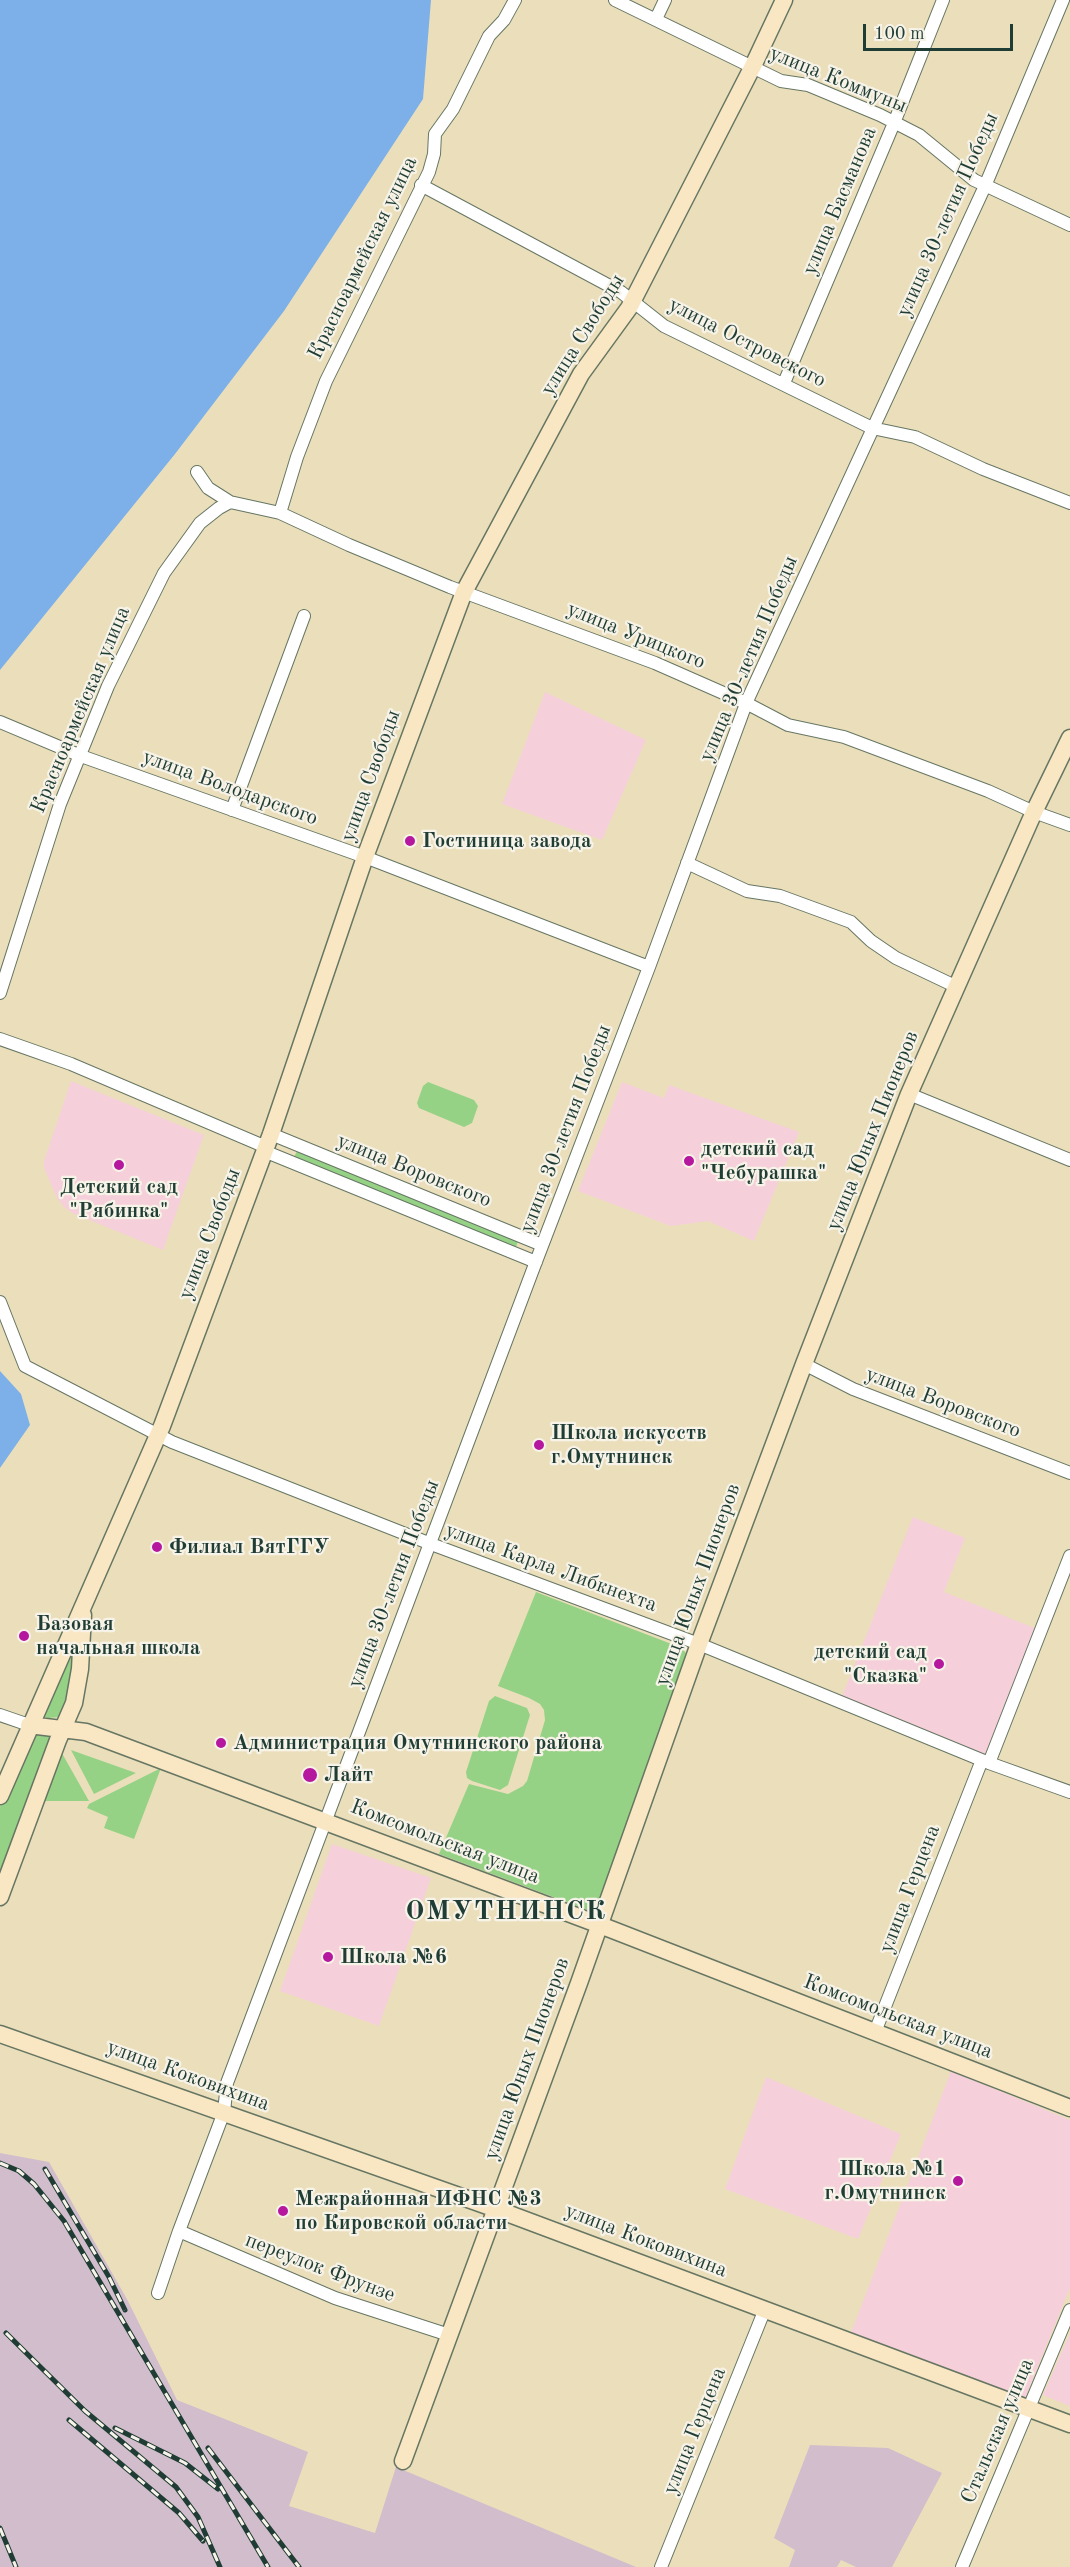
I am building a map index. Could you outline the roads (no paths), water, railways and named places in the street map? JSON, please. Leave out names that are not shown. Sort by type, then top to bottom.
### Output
[{"type":"street","name":"Красноармейская улица","points":[[280,513],[297,457],[326,381],[432,162],[437,130],[446,122],[489,36],[504,20],[515,0]]},
{"type":"street","name":"улица Коммуны","points":[[615,0],[781,81],[808,85],[919,135],[974,180],[1070,225]]},
{"type":"street","points":[[656,19],[664,0]]},
{"type":"street","name":"улица Свободы","points":[[0,1796],[29,1725],[158,1435],[267,1144],[365,857],[464,592],[581,374],[633,301],[753,66],[784,0]]},
{"type":"street","name":"улица Басманова","points":[[784,384],[943,0]]},
{"type":"street","name":"улица 30-летия Победы","points":[[158,2293],[178,2231],[224,2112],[227,2083],[649,967],[746,703],[985,186],[1063,0]]},
{"type":"street","name":"улица Островского","points":[[422,185],[633,301],[664,326],[872,428],[915,437],[983,469],[1070,503]]},
{"type":"street","name":"улица Урицкого","points":[[197,471],[208,488],[230,502],[280,513],[349,545],[464,592],[645,659],[746,703],[798,729],[844,737],[988,791],[1070,825]]},
{"type":"street","name":"Красноармейская улица","points":[[0,993],[60,804],[108,686],[164,573],[200,523],[230,502]]},
{"type":"street","points":[[232,810],[304,616]]},
{"type":"street","name":"улица Володарского","points":[[0,722],[81,756],[365,857],[649,967]]},
{"type":"street","name":"улица Юных Пионеров","points":[[403,2461],[600,1925],[699,1644],[804,1364],[909,1094],[1034,812],[1070,738]]},
{"type":"street","points":[[687,863],[747,891],[780,896],[851,922],[871,941],[896,958],[957,987]]},
{"type":"street","name":"улица Воровского","points":[[0,1039],[93,1073],[267,1144],[542,1245]]},
{"type":"street","points":[[909,1094],[1070,1160]]},
{"type":"street","points":[[267,1144],[536,1262]]},
{"type":"street","name":"улица Карла Либкнехта","points":[[0,1302],[25,1366],[158,1435],[431,1544],[699,1644],[986,1761],[1070,1792]]},
{"type":"street","name":"улица Воровского","points":[[804,1364],[852,1389],[1070,1473]]},
{"type":"street","name":"улица Герцена","points":[[875,2032],[1070,1556]]},
{"type":"street","name":"улица Свободы","points":[[0,1897],[78,1689],[83,1605]]},
{"type":"street","name":"Комсомольская улица","points":[[0,1715],[29,1725],[86,1732],[600,1925],[1070,2108]]},
{"type":"street","name":"улица Коковихина","points":[[0,2034],[496,2209],[1070,2424]]},
{"type":"street","name":"переулок Фрунзе","points":[[178,2231],[335,2298],[449,2336]]},
{"type":"street","name":"улица Герцена","points":[[661,2567],[765,2309]]},
{"type":"street","name":"Стальская улица","points":[[962,2567],[1070,2310]]},
{"type":"water","points":[[0,0],[431,0],[423,99],[284,311],[175,454],[0,670]]},
{"type":"water","points":[[0,1371],[21,1394],[30,1425],[0,1468]]},
{"type":"railway","points":[[0,2163],[19,2171],[34,2184],[64,2221],[268,2567]]},
{"type":"railway","points":[[45,2169],[109,2277],[125,2310]]},
{"type":"railway","points":[[6,2333],[85,2411],[176,2487],[198,2517],[220,2567]]},
{"type":"railway","points":[[69,2420],[179,2513],[203,2541]]},
{"type":"railway","points":[[115,2428],[185,2463],[218,2489]]},
{"type":"railway","points":[[208,2448],[299,2567]]},
{"type":"railway","points":[[0,2528],[16,2567]]},
{"type":"place","name":"Гостиница завода","points":[[410,841]]},
{"type":"place","name":"детский сад \"Чебурашка\"","points":[[689,1161]]},
{"type":"place","name":"Детский сад \"Рябинка\"","points":[[119,1165]]},
{"type":"place","name":"Школа искусств г.Омутнинск","points":[[539,1445]]},
{"type":"place","name":"Филиал ВятГГУ","points":[[157,1547]]},
{"type":"place","name":"Базовая начальная школа","points":[[24,1636]]},
{"type":"place","name":"детский сад \"Сказка\"","points":[[939,1664]]},
{"type":"place","name":"Администрация Омутнинского района","points":[[221,1743]]},
{"type":"place","name":"Лайт","points":[[310,1775]]},
{"type":"place","name":"Школа №6","points":[[328,1957]]},
{"type":"place","name":"Школа №1 г.Омутнинск","points":[[958,2181]]},
{"type":"place","name":"Межрайонная ИФНС №3 по Кировской области","points":[[283,2211]]},
{"type":"district","name":"ОМУТНИНСК","points":[[506,1912]]}]
